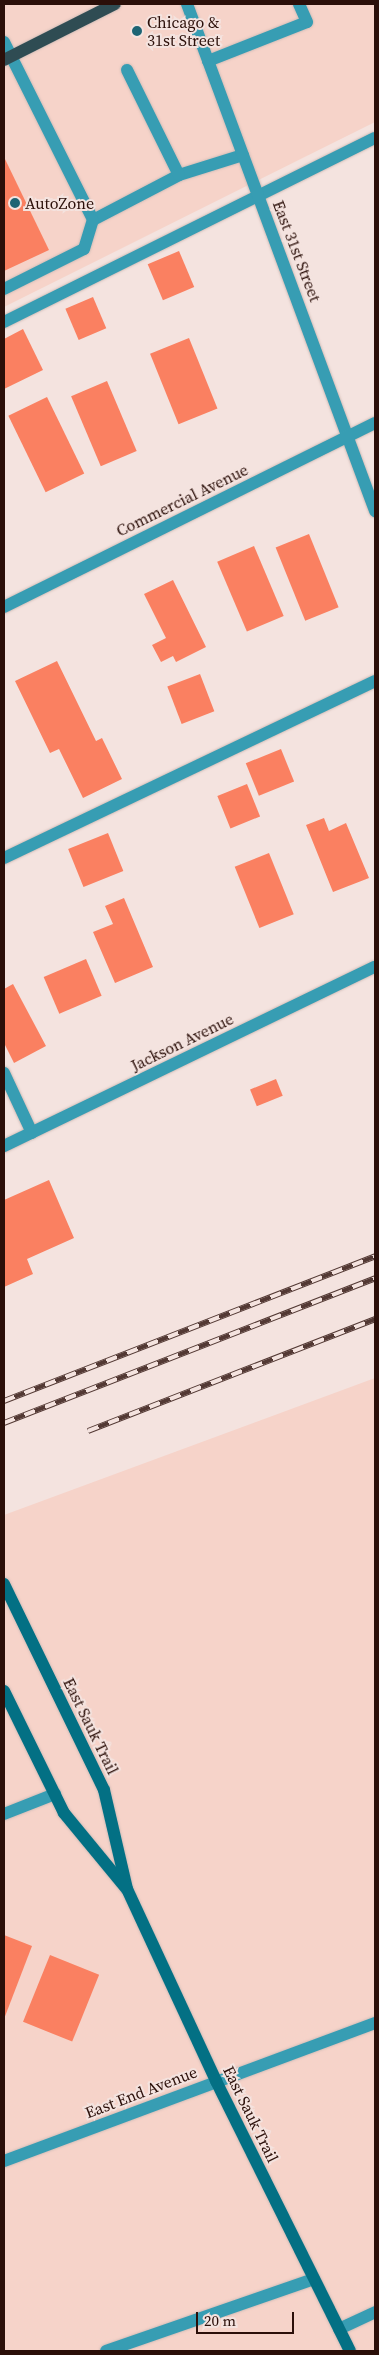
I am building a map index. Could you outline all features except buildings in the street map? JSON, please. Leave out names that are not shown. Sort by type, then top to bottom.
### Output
[{"type":"main road","points":[[7,58],[115,4]]},
{"type":"main road","name":"East Sauk Trail","points":[[4,1584],[104,1790],[127,1889],[216,2081],[350,2351]]},
{"type":"main road","name":"East Sauk Trail","points":[[4,1690],[64,1813],[127,1889]]},
{"type":"street","name":"East 31st Street","points":[[187,4],[349,436],[375,511]]},
{"type":"street","points":[[208,61],[307,22],[300,4]]},
{"type":"street","points":[[4,42],[7,58],[93,220]]},
{"type":"street","points":[[127,70],[179,175]]},
{"type":"street","points":[[4,322],[375,138]]},
{"type":"street","points":[[4,289],[84,249],[93,220],[179,175],[243,155]]},
{"type":"street","name":"Commercial Avenue","points":[[4,608],[375,423]]},
{"type":"street","points":[[4,858],[375,681]]},
{"type":"street","name":"Jackson Avenue","points":[[4,1146],[375,968]]},
{"type":"street","points":[[4,1073],[32,1133]]},
{"type":"street","points":[[4,1814],[55,1794]]},
{"type":"street","name":"East End Avenue","points":[[4,2161],[375,2023]]},
{"type":"street","points":[[106,2351],[314,2279]]},
{"type":"street","points":[[339,2329],[375,2312]]},
{"type":"shaded area","points":[[4,4],[375,4],[375,122],[4,307]]},
{"type":"shaded area","points":[[375,1378],[375,2351],[4,2351],[4,1515]]},
{"type":"railway","points":[[4,1401],[375,1256]]},
{"type":"railway","points":[[4,1423],[375,1278]]},
{"type":"railway","points":[[88,1431],[375,1319]]},
{"type":"place","name":"Chicago & 31st Street","points":[[137,31]]},
{"type":"place","name":"AutoZone","points":[[15,203]]}]
